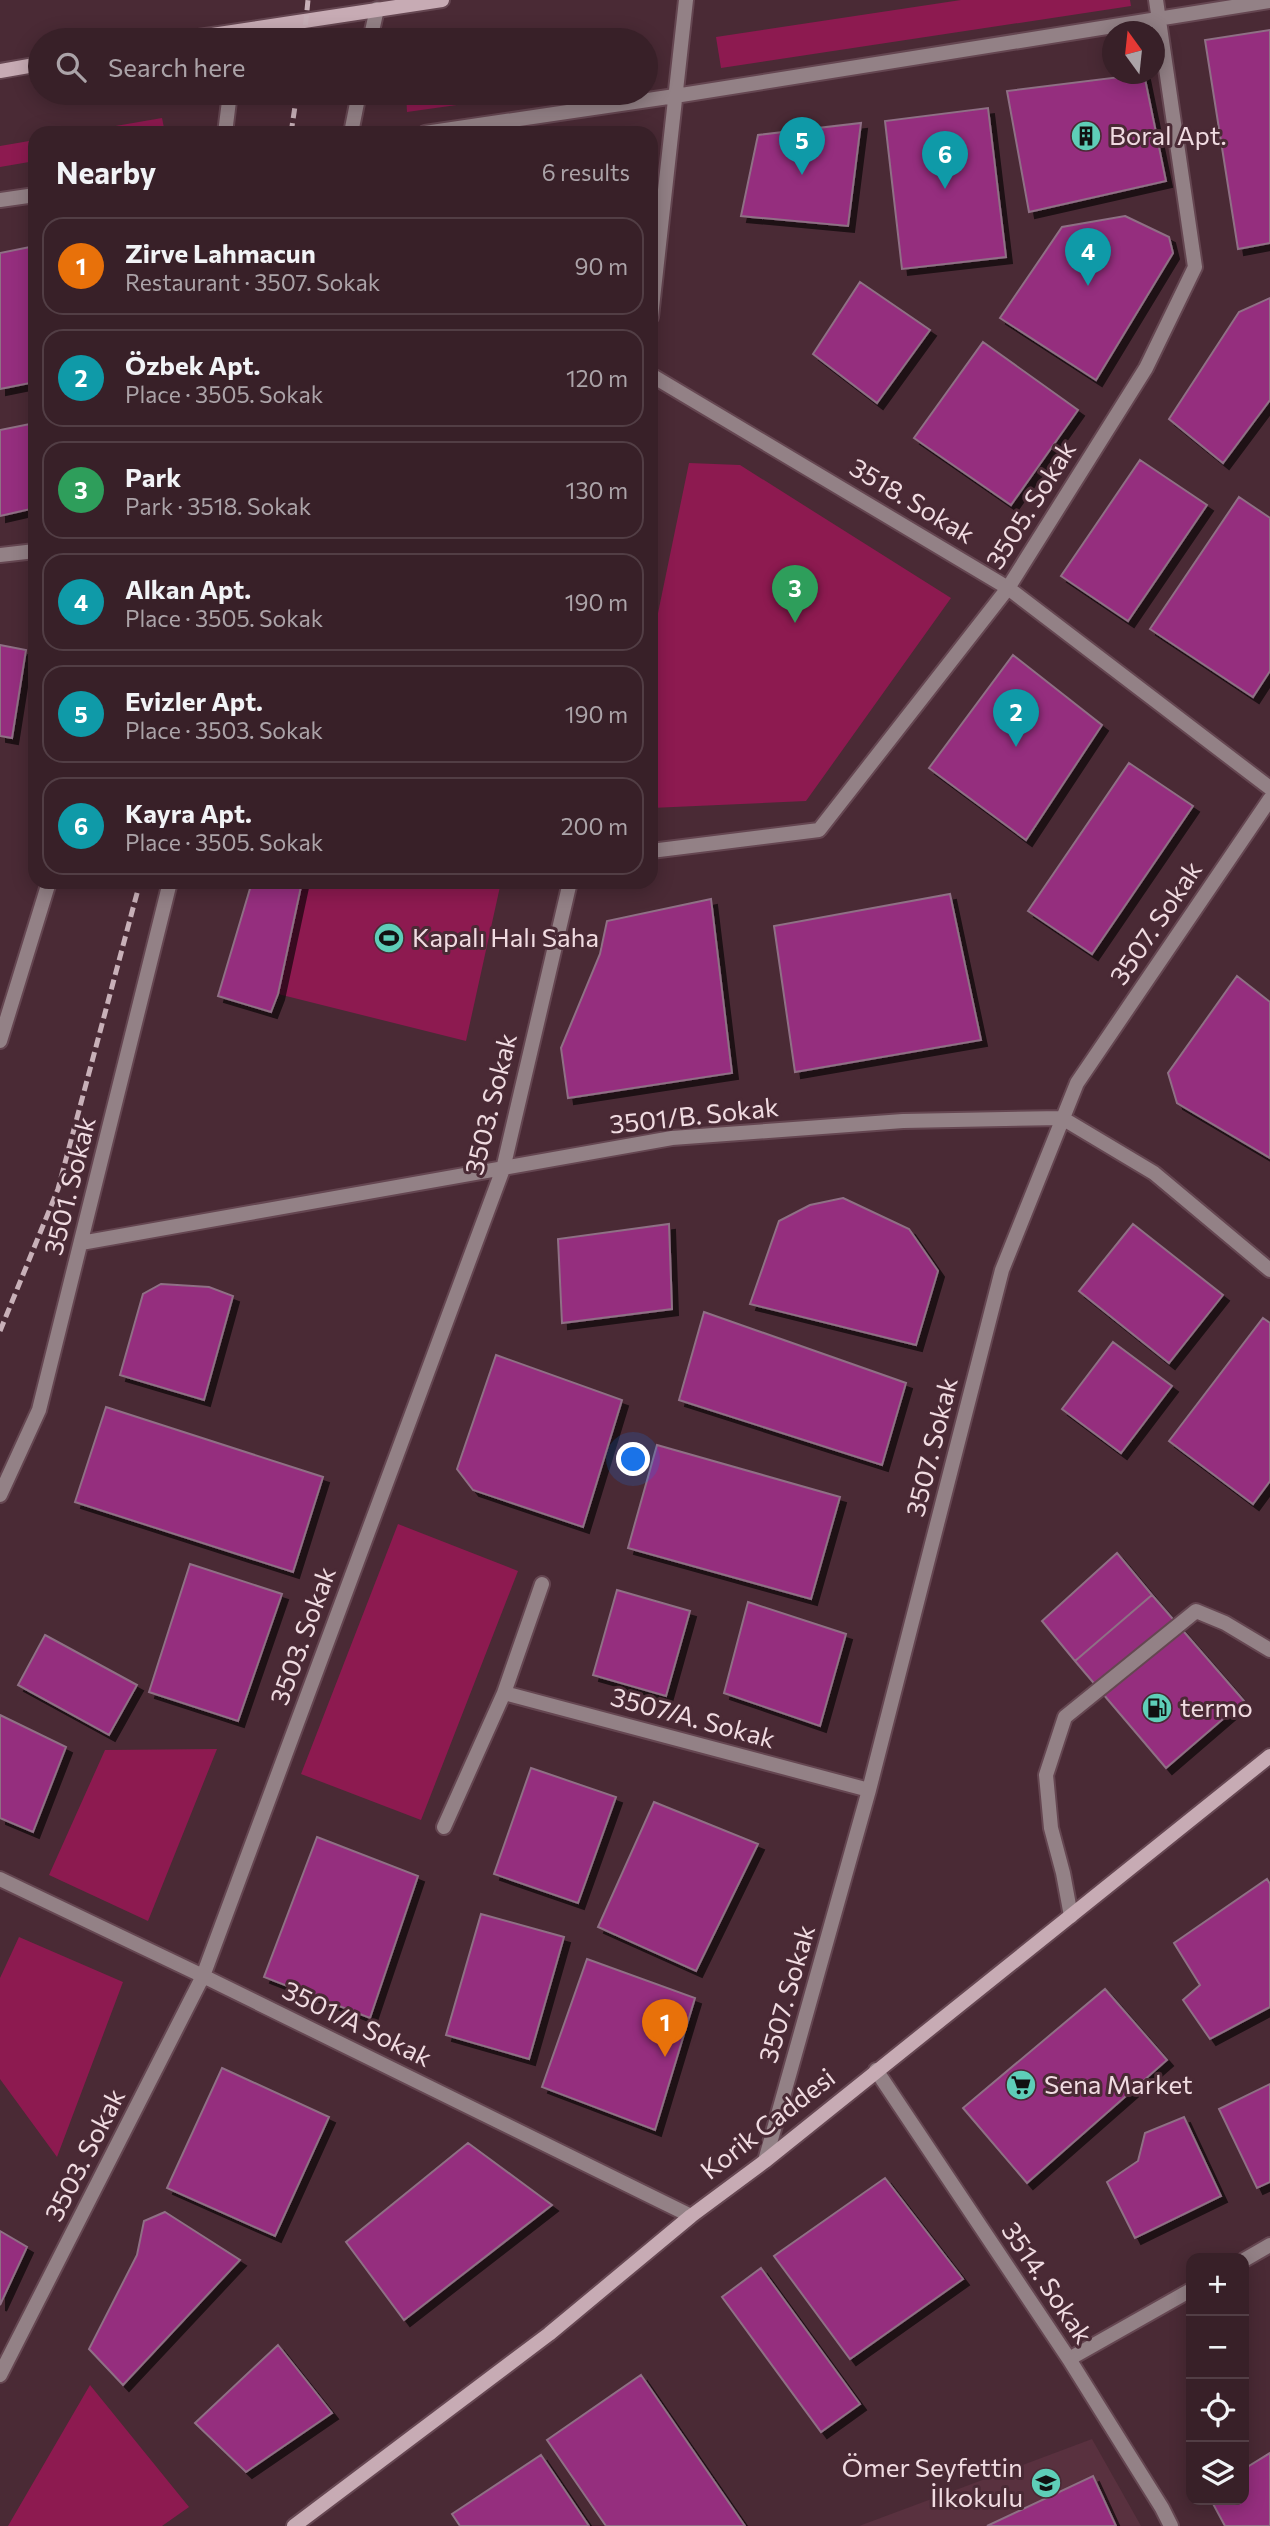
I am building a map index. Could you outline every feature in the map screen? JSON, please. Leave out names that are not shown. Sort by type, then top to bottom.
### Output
[{"type":"main road","points":[[278,28],[442,0]]},
{"type":"main road","points":[[0,71],[28,66]]},
{"type":"main road","name":"Korik Caddesi","points":[[294,2526],[549,2334],[691,2216],[765,2161],[1270,1756]]},
{"type":"street","points":[[658,253],[686,0]]},
{"type":"street","name":"3505. Sokak","points":[[658,850],[819,830],[1009,588],[1146,368],[1195,267],[1156,0]]},
{"type":"street","points":[[658,99],[1270,1]]},
{"type":"street","points":[[373,28],[377,9]]},
{"type":"street","points":[[226,126],[228,105]]},
{"type":"street","points":[[352,126],[357,105]]},
{"type":"street","points":[[472,126],[614,105]]},
{"type":"street","points":[[0,200],[28,196]]},
{"type":"street","name":"3518. Sokak","points":[[658,378],[1009,588],[1270,788]]},
{"type":"street","points":[[0,555],[28,552]]},
{"type":"street","name":"3507. Sokak","points":[[765,2161],[869,1790],[1002,1270],[1077,1083],[1270,799]]},
{"type":"street","points":[[0,1041],[47,889]]},
{"type":"street","name":"3501. Sokak","points":[[0,1495],[39,1410],[168,889]]},
{"type":"street","name":"3503. Sokak","points":[[0,2375],[203,1976],[503,1169],[568,889]]},
{"type":"street","points":[[1062,1118],[1154,1173],[1270,1270]]},
{"type":"street","name":"3501/B. Sokak","points":[[81,1243],[672,1138],[903,1122],[1062,1118]]},
{"type":"street","points":[[444,1827],[504,1693],[542,1584]]},
{"type":"street","points":[[1071,1916],[1051,1828],[1046,1775],[1065,1717],[1196,1611],[1225,1623],[1270,1650]]},
{"type":"street","name":"3507/A. Sokak","points":[[504,1693],[869,1790]]},
{"type":"street","name":"3501/A Sokak","points":[[0,1880],[203,1976],[691,2216]]},
{"type":"street","name":"3514. Sokak","points":[[876,2070],[1069,2359],[1171,2526]]},
{"type":"street","points":[[1249,2257],[1270,2245]]},
{"type":"street","points":[[1069,2359],[1186,2293]]},
{"type":"shaded area","points":[[961,0],[1130,0],[1131,6],[721,68],[716,37]]},
{"type":"shaded area","points":[[407,105],[456,105],[407,112]]},
{"type":"shaded area","points":[[162,118],[164,126],[116,126]]},
{"type":"shaded area","points":[[28,141],[28,162],[0,167],[0,146]]},
{"type":"shaded area","points":[[689,463],[740,465],[951,598],[806,801],[658,808],[658,613]]},
{"type":"shaded area","name":"Kapalı Halı Saha","points":[[300,889],[499,889],[466,1041],[278,994]]},
{"type":"shaded area","points":[[398,1524],[518,1571],[421,1820],[301,1774]]},
{"type":"shaded area","points":[[217,1749],[148,1921],[49,1875],[105,1750]]},
{"type":"shaded area","points":[[19,1937],[123,1982],[57,2157],[0,2079],[0,1978]]},
{"type":"shaded area","points":[[90,2385],[189,2507],[162,2526],[8,2526]]},
{"type":"shaded area","name":"Ömer Seyfettin İlkokulu","points":[[1092,2439],[1141,2526],[859,2526]]},
{"type":"building","points":[[1270,30],[1270,243],[1238,249],[1205,40]]},
{"type":"building","name":"Boral Apt.","points":[[1102,79],[1102,84],[1146,84],[1166,181],[1029,212],[1007,91]]},
{"type":"building","points":[[988,108],[1006,257],[902,269],[885,121]]},
{"type":"building","points":[[861,123],[848,226],[741,216],[758,135]]},
{"type":"building","points":[[1125,216],[1169,237],[1173,253],[1096,380],[1000,318],[1062,227]]},
{"type":"building","points":[[28,247],[28,383],[0,389],[0,253]]},
{"type":"building","points":[[860,282],[930,330],[877,403],[813,354]]},
{"type":"building","points":[[1270,298],[1270,400],[1223,463],[1169,419],[1239,312]]},
{"type":"building","points":[[983,342],[1078,410],[1011,505],[914,438]]},
{"type":"building","points":[[28,424],[28,510],[0,516],[0,430]]},
{"type":"building","points":[[1140,460],[1207,505],[1128,621],[1061,576]]},
{"type":"building","points":[[1239,497],[1270,518],[1270,671],[1253,697],[1150,629]]},
{"type":"building","points":[[0,645],[26,650],[12,738],[0,736]]},
{"type":"building","points":[[1013,655],[1102,725],[1026,840],[929,768]]},
{"type":"building","points":[[1129,763],[1193,806],[1092,954],[1028,911]]},
{"type":"building","points":[[250,889],[300,889],[278,994],[271,1012],[218,996]]},
{"type":"building","points":[[950,894],[981,1040],[795,1072],[774,926]]},
{"type":"building","points":[[711,899],[732,1073],[568,1098],[561,1048],[600,954],[607,921]]},
{"type":"building","points":[[1237,976],[1270,1002],[1270,1158],[1177,1103],[1168,1073]]},
{"type":"building","points":[[843,1198],[909,1229],[938,1271],[916,1345],[750,1304],[779,1221],[810,1205]]},
{"type":"building","points":[[669,1224],[672,1309],[562,1323],[558,1239]]},
{"type":"building","points":[[1133,1224],[1223,1295],[1169,1363],[1079,1291]]},
{"type":"building","points":[[161,1284],[209,1287],[233,1296],[204,1400],[120,1375],[143,1294]]},
{"type":"building","points":[[704,1312],[906,1383],[882,1465],[679,1400]]},
{"type":"building","points":[[1263,1318],[1270,1323],[1270,1481],[1253,1504],[1169,1441]]},
{"type":"building","points":[[1113,1342],[1172,1386],[1121,1453],[1062,1409]]},
{"type":"building","points":[[496,1355],[622,1400],[583,1527],[473,1490],[457,1469]]},
{"type":"building","points":[[106,1407],[323,1477],[293,1572],[75,1502]]},
{"type":"building","points":[[657,1445],[840,1497],[811,1599],[628,1548]]},
{"type":"building","points":[[1117,1553],[1152,1595],[1075,1661],[1042,1621]]},
{"type":"building","points":[[190,1564],[282,1594],[238,1721],[149,1692]]},
{"type":"building","points":[[617,1590],[690,1611],[666,1696],[593,1675]]},
{"type":"building","points":[[1152,1595],[1244,1701],[1166,1768],[1075,1661]]},
{"type":"building","points":[[748,1602],[846,1634],[820,1726],[724,1693]]},
{"type":"building","points":[[45,1635],[137,1685],[109,1735],[18,1685]]},
{"type":"building","points":[[0,1715],[66,1747],[33,1832],[0,1818]]},
{"type":"building","points":[[531,1768],[616,1797],[578,1903],[494,1874]]},
{"type":"building","points":[[654,1802],[758,1844],[696,1971],[598,1927]]},
{"type":"building","points":[[317,1837],[418,1876],[370,2018],[264,1977]]},
{"type":"building","points":[[1267,1879],[1270,1884],[1270,2007],[1210,2039],[1183,2000],[1200,1985],[1174,1943]]},
{"type":"building","points":[[481,1914],[564,1937],[529,2059],[446,2035]]},
{"type":"building","points":[[587,1959],[695,1998],[655,2130],[542,2087]]},
{"type":"building","points":[[1105,1989],[1167,2060],[1027,2183],[963,2108]]},
{"type":"building","points":[[222,2068],[329,2117],[275,2236],[167,2188]]},
{"type":"building","points":[[1270,2084],[1270,2182],[1257,2188],[1219,2109]]},
{"type":"building","points":[[1184,2117],[1221,2196],[1135,2238],[1107,2182],[1138,2161],[1145,2133]]},
{"type":"building","points":[[468,2143],[552,2205],[404,2320],[346,2242]]},
{"type":"building","points":[[885,2178],[963,2279],[850,2359],[774,2256]]},
{"type":"building","points":[[165,2212],[240,2260],[123,2385],[89,2349],[137,2255],[144,2221]]},
{"type":"building","points":[[0,2231],[27,2247],[0,2305]]},
{"type":"building","points":[[761,2268],[860,2404],[821,2432],[722,2297]]},
{"type":"building","points":[[278,2345],[332,2413],[246,2472],[195,2423]]},
{"type":"building","points":[[641,2375],[745,2526],[606,2526],[547,2440]]},
{"type":"building","points":[[1270,2453],[1270,2526],[1225,2526],[1214,2505],[1249,2505],[1249,2466]]},
{"type":"building","points":[[541,2455],[589,2526],[460,2526],[452,2514]]},
{"type":"building","points":[[1093,2476],[1116,2526],[987,2526]]},
{"type":"railway","points":[[305,28],[308,0]]},
{"type":"railway","points":[[292,126],[295,105]]},
{"type":"railway","points":[[0,1331],[58,1189],[138,889]]},
{"type":"place","name":"Boral Apt.","points":[[1086,136]]},
{"type":"place","name":"Evizler Apt.","points":[[802,175]]},
{"type":"place","name":"Kayra Apt.","points":[[945,189]]},
{"type":"place","name":"Alkan Apt.","points":[[1088,286]]},
{"type":"place","name":"Park","points":[[795,623]]},
{"type":"place","name":"Özbek Apt.","points":[[1016,747]]},
{"type":"place","name":"Kapalı Halı Saha","points":[[389,938]]},
{"type":"place","name":"termo","points":[[1157,1708]]},
{"type":"place","name":"Zirve Lahmacun","points":[[665,2057]]},
{"type":"place","name":"Sena Market","points":[[1021,2085]]},
{"type":"place","name":"Ömer Seyfettin İlkokulu","points":[[1046,2483]]}]
